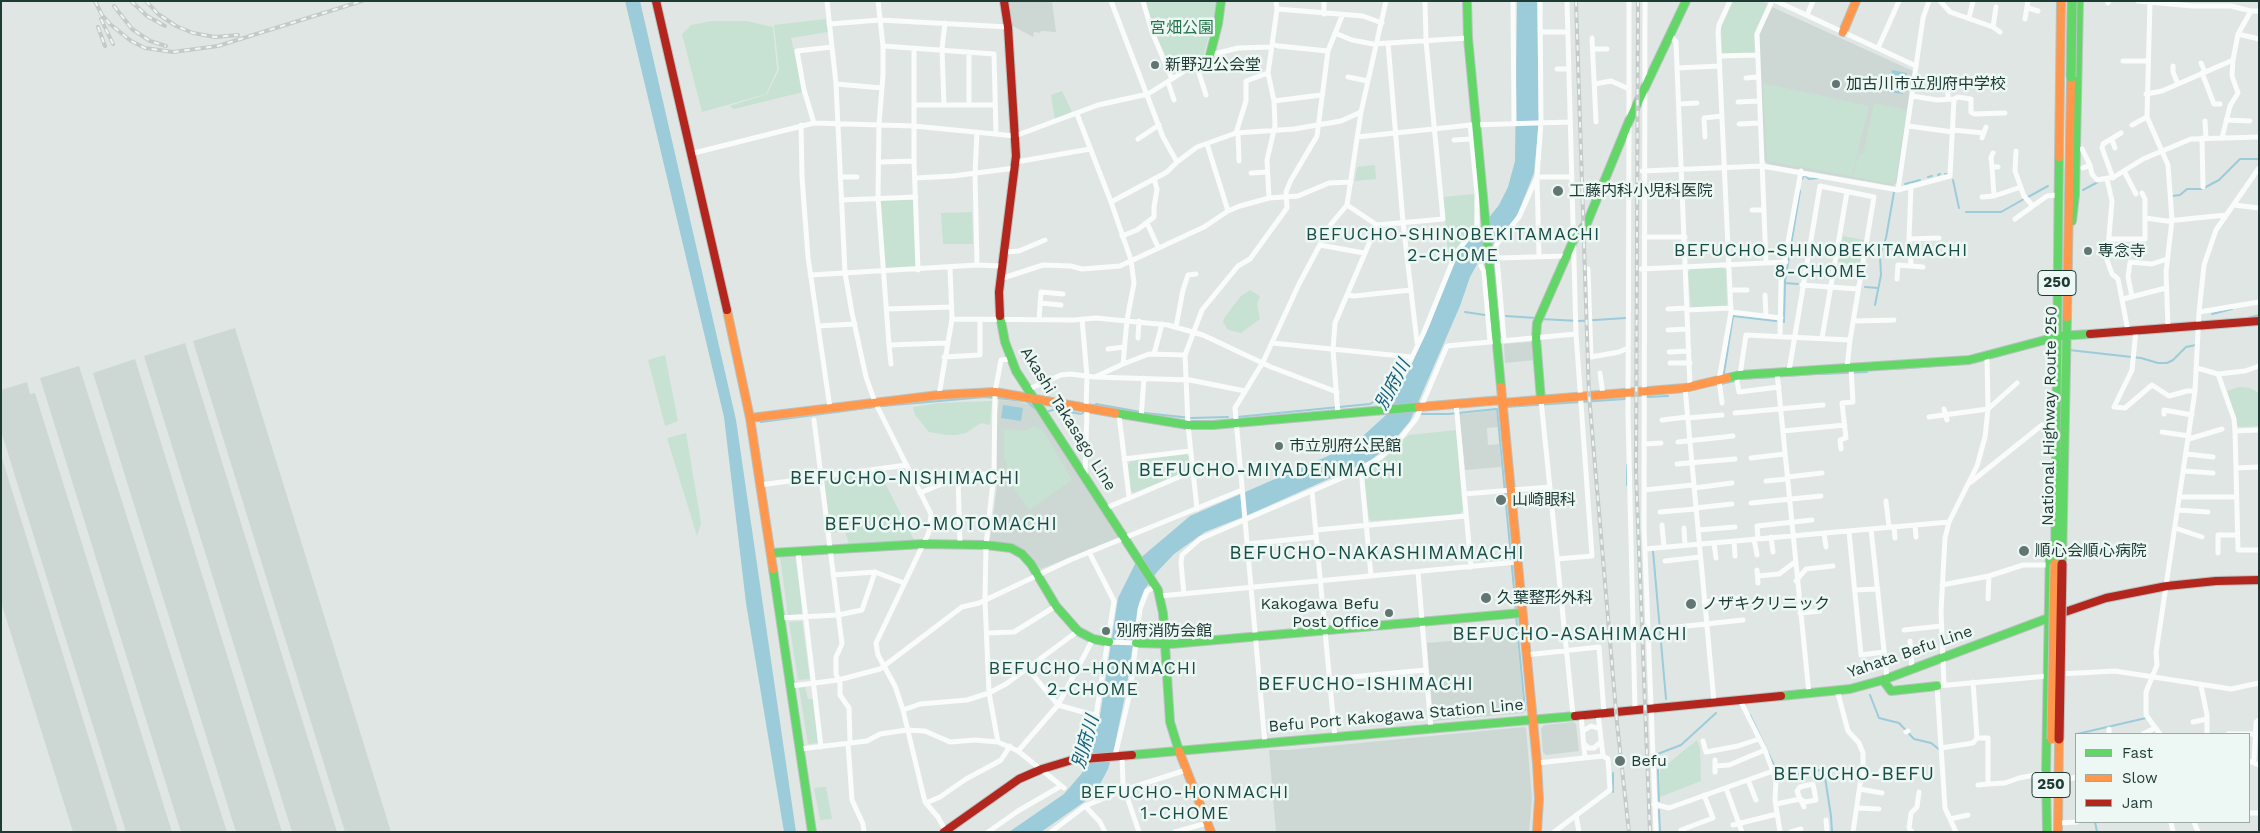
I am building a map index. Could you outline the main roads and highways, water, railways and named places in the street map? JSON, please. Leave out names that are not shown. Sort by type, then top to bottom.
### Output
[{"type":"main road","points":[[656,1],[750,418],[812,832]]},
{"type":"main road","name":"Akashi Takasago Line","points":[[1004,1],[1008,27],[1015,165],[1000,279],[1000,320],[1010,359],[1126,538],[1155,584],[1160,596],[1168,708],[1172,734],[1211,832]]},
{"type":"main road","points":[[1210,55],[1218,24],[1221,1]]},
{"type":"main road","name":"Befu Port Kakogawa Station Line","points":[[945,831],[1013,783],[1042,769],[1083,758],[1431,730],[1533,718],[1526,655],[1517,613],[1513,562],[1511,490],[1497,342],[1474,139],[1467,1]]},
{"type":"main road","points":[[1542,403],[1536,338],[1537,323],[1574,239],[1588,223],[1644,87],[1686,1]]},
{"type":"main road","points":[[1842,32],[1856,1]]},
{"type":"main road","name":"National Highway Route 250","points":[[2059,827],[2055,739],[2055,564],[2061,1]]},
{"type":"main road","name":"National Highway Route 250","points":[[2055,564],[2067,336],[2072,1]]},
{"type":"main road","points":[[2068,252],[2075,195],[2079,1]]},
{"type":"main road","points":[[750,418],[939,395],[995,392],[1119,415],[1188,425],[1236,423],[1456,403],[1502,405],[1542,403],[1579,396],[1644,393],[1688,387],[1738,375],[1951,361],[1987,356],[2056,337],[2259,321]]},
{"type":"main road","points":[[770,553],[923,544],[986,544],[1011,548],[1022,554],[1038,573],[1056,606],[1078,631],[1093,639],[1109,642]]},
{"type":"main road","name":"250","points":[[2049,832],[2046,773],[2047,620],[2055,564]]},
{"type":"main road","name":"Yahata Befu Line","points":[[1533,718],[1601,714],[1837,690],[1885,679],[2047,620],[2068,610],[2106,598],[2167,586],[2216,581],[2259,580]]},
{"type":"main road","points":[[1136,643],[1164,645],[1517,613]]},
{"type":"main road","points":[[1885,679],[1890,691],[1940,686]]},
{"type":"main road","points":[[1533,718],[1538,763],[1539,799],[1537,832]]},
{"type":"main road","name":"National Highway Route 250","points":[[2049,832],[2055,739]]},
{"type":"water","points":[[625,1],[640,1],[736,420],[796,832],[784,832],[746,603],[724,417]]},
{"type":"water","points":[[1517,1],[1537,1],[1539,120],[1534,173],[1518,213],[1506,233],[1480,259],[1470,277],[1460,306],[1410,421],[1391,444],[1371,460],[1248,515],[1205,532],[1174,554],[1157,572],[1144,590],[1139,603],[1126,691],[1114,749],[1108,769],[1097,790],[1084,802],[1041,832],[1009,832],[1064,794],[1082,773],[1099,722],[1118,598],[1135,564],[1190,516],[1353,445],[1386,415],[1430,324],[1454,259],[1472,235],[1499,205],[1508,187],[1515,161]]},
{"type":"water","points":[[1892,70],[1907,73],[1903,94],[1888,92]]},
{"type":"water","points":[[1003,405],[1023,408],[1021,421],[1001,418]]},
{"type":"waterway","points":[[2172,196],[2180,195],[2187,189],[2202,189],[2219,180],[2240,159],[2259,159]]},
{"type":"waterway","points":[[1802,179],[1804,175],[1809,179],[1818,178]]},
{"type":"waterway","points":[[1928,177],[1932,176]]},
{"type":"waterway","points":[[1905,184],[1920,180]]},
{"type":"waterway","points":[[1953,180],[1959,208]]},
{"type":"waterway","points":[[2083,190],[2098,182]]},
{"type":"waterway","points":[[2028,197],[2048,186]]},
{"type":"waterway","points":[[1784,322],[1785,281],[1800,191]]},
{"type":"waterway","points":[[1875,305],[1881,275],[1880,255],[1886,238],[1894,192]]},
{"type":"waterway","points":[[1966,212],[2001,212],[2024,199]]},
{"type":"waterway","points":[[1785,283],[1798,284]]},
{"type":"waterway","points":[[1865,287],[1878,288]]},
{"type":"waterway","points":[[2212,314],[2232,309]]},
{"type":"waterway","points":[[1465,312],[1485,315]]},
{"type":"waterway","points":[[2244,319],[2259,315]]},
{"type":"waterway","points":[[1506,316],[1536,318]]},
{"type":"waterway","points":[[1724,373],[1733,316],[1776,321]]},
{"type":"waterway","points":[[1541,319],[1579,321],[1626,318]]},
{"type":"waterway","points":[[2045,343],[2055,346]]},
{"type":"waterway","points":[[2069,350],[2141,358],[2158,363],[2167,363],[2173,360],[2186,347],[2196,345]]},
{"type":"waterway","points":[[1973,363],[2024,349]]},
{"type":"waterway","points":[[1896,369],[1961,364]]},
{"type":"waterway","name":"別府川","points":[[1237,417],[1370,404],[1389,392],[1403,365]]},
{"type":"waterway","points":[[1821,374],[1867,372]]},
{"type":"waterway","points":[[1786,376],[1815,374]]},
{"type":"waterway","points":[[1740,379],[1775,377]]},
{"type":"waterway","points":[[1721,384],[1735,381]]},
{"type":"waterway","points":[[1646,397],[1668,396]]},
{"type":"waterway","points":[[761,422],[882,406],[985,397],[1026,401],[1039,412]]},
{"type":"waterway","points":[[1506,407],[1625,399]]},
{"type":"waterway","points":[[1092,407],[1096,404],[1141,412]]},
{"type":"waterway","points":[[1046,412],[1056,409],[1081,414],[1086,411]]},
{"type":"waterway","points":[[1422,414],[1449,414],[1496,409]]},
{"type":"waterway","points":[[1497,409],[1516,610]]},
{"type":"waterway","points":[[1145,413],[1191,418],[1228,417]]},
{"type":"waterway","points":[[1627,465],[1627,485]]},
{"type":"waterway","points":[[1653,551],[1666,699]]},
{"type":"waterway","points":[[1516,615],[1525,710]]},
{"type":"waterway","points":[[1870,695],[1879,718],[1899,723],[1914,739],[1931,743],[1940,750]]},
{"type":"waterway","points":[[1655,755],[1681,745],[1716,713]]},
{"type":"waterway","points":[[1750,715],[1780,778],[1820,770],[1824,771],[1832,832]]},
{"type":"waterway","points":[[2081,733],[2146,718]]},
{"type":"waterway","points":[[1631,764],[1646,758]]},
{"type":"waterway","points":[[1658,770],[1659,801]]},
{"type":"waterway","points":[[1613,773],[1613,792]]},
{"type":"waterway","points":[[1659,810],[1660,832]]},
{"type":"waterway","points":[[2095,823],[2097,832]]},
{"type":"railway","points":[[95,1],[102,15],[110,24],[131,41],[145,48],[173,52],[218,46],[362,1]]},
{"type":"railway","points":[[131,1],[147,16],[165,26]]},
{"type":"railway","points":[[146,1],[158,14],[176,26],[193,33],[215,37],[238,35]]},
{"type":"railway","points":[[1576,1],[1589,395],[1617,723],[1629,832]]},
{"type":"railway","points":[[1638,1],[1636,473],[1650,832]]},
{"type":"railway","points":[[114,6],[132,29],[150,41],[166,46]]},
{"type":"railway","points":[[101,19],[113,44]]},
{"type":"railway","points":[[98,27],[105,46]]},
{"type":"place","name":"新野辺公会堂","points":[[1155,65]]},
{"type":"place","name":"加古川市立別府中学校","points":[[1836,84]]},
{"type":"place","name":"工藤内科小児科医院","points":[[1558,191]]},
{"type":"place","name":"専念寺","points":[[2088,251]]},
{"type":"place","name":"市立別府公民館","points":[[1279,446]]},
{"type":"place","name":"山崎眼科","points":[[1501,500]]},
{"type":"place","name":"順心会順心病院","points":[[2024,551]]},
{"type":"place","name":"久葉整形外科","points":[[1486,598]]},
{"type":"place","name":"ノザキクリニック","points":[[1691,604]]},
{"type":"place","name":"Kakogawa Befu Post Office","points":[[1389,613]]},
{"type":"place","name":"別府消防会館","points":[[1106,631]]},
{"type":"place","name":"Befu","points":[[1620,761]]},
{"type":"district","name":"BEFUCHO-SHINOBEKITAMACHI 2-CHOME","points":[[1453,245]]},
{"type":"district","name":"BEFUCHO-SHINOBEKITAMACHI 8-CHOME","points":[[1821,261]]},
{"type":"district","name":"BEFUCHO-MIYADENMACHI","points":[[1271,470]]},
{"type":"district","name":"BEFUCHO-NISHIMACHI","points":[[905,478]]},
{"type":"district","name":"BEFUCHO-MOTOMACHI","points":[[941,524]]},
{"type":"district","name":"BEFUCHO-NAKASHIMAMACHI","points":[[1377,553]]},
{"type":"district","name":"BEFUCHO-ASAHIMACHI","points":[[1570,634]]},
{"type":"district","name":"BEFUCHO-HONMACHI 2-CHOME","points":[[1093,680]]},
{"type":"district","name":"BEFUCHO-ISHIMACHI","points":[[1366,684]]},
{"type":"district","name":"BEFUCHO-BEFU","points":[[1854,774]]},
{"type":"district","name":"BEFUCHO-HONMACHI 1-CHOME","points":[[1185,803]]},
{"type":"park label","name":"宮畑公園","points":[[1182,28]]}]
